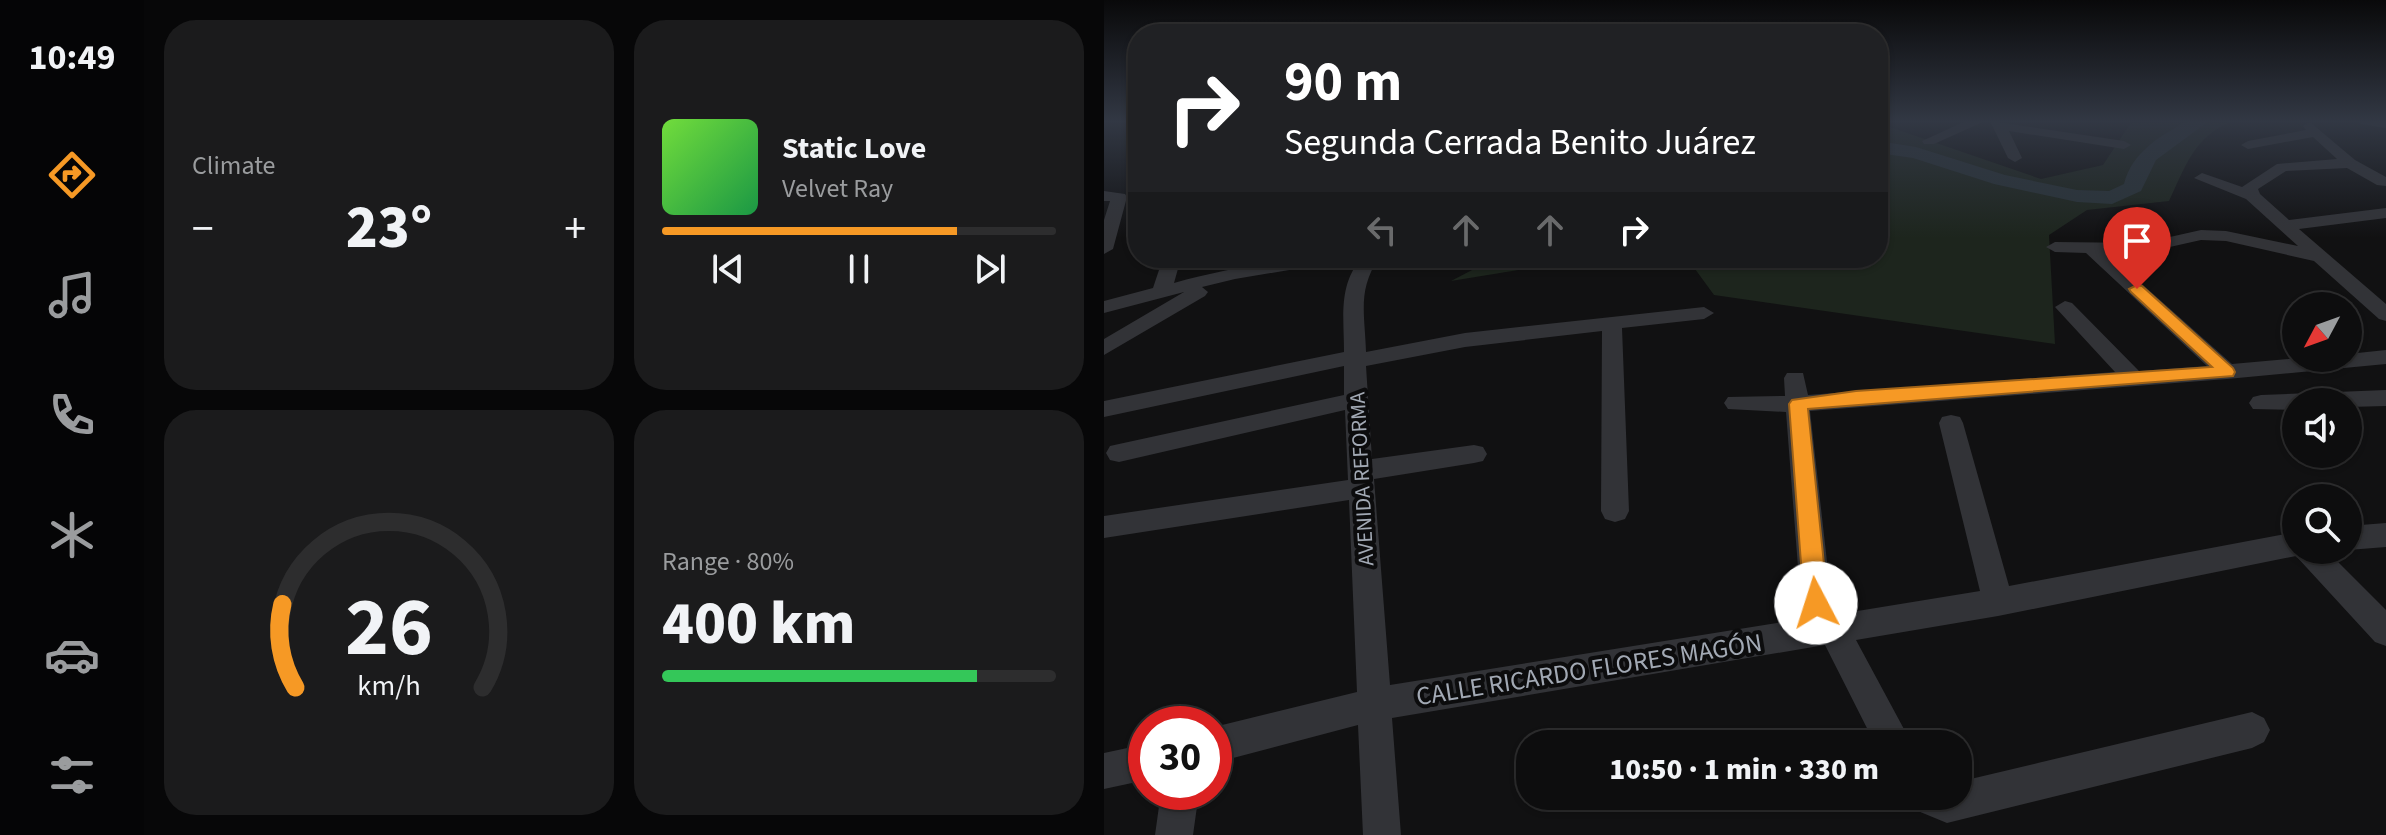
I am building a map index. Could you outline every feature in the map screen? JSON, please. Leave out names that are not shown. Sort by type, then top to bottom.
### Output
[{"type":"street","points":[[2347,160],[2383,182]]},
{"type":"street","points":[[2252,196],[2250,187],[2282,167],[2350,163]]},
{"type":"street","points":[[2202,178],[2252,196],[2386,315]]},
{"type":"street","points":[[1104,196],[1119,197],[1104,249]]},
{"type":"street","points":[[1114,214],[1128,212]]},
{"type":"street","points":[[2286,225],[2386,213]]},
{"type":"street","points":[[2055,247],[2143,248],[2189,237],[2226,236],[2322,257]]},
{"type":"street","points":[[2091,248],[2227,372]]},
{"type":"street","points":[[1162,292],[1169,268]]},
{"type":"street","points":[[1104,307],[1234,273],[1266,268]]},
{"type":"street","name":"AVENIDA REFORMA","points":[[1364,268],[1358,274],[1354,290],[1356,400],[1382,835]]},
{"type":"street","points":[[1104,348],[1169,307],[1234,273]]},
{"type":"street","points":[[2065,307],[2132,377]]},
{"type":"street","points":[[1104,409],[1465,340],[1704,313]]},
{"type":"street","points":[[1612,325],[1615,511]]},
{"type":"street","points":[[1736,403],[1797,391],[1856,397],[2227,372],[2386,357]]},
{"type":"street","points":[[1797,391],[1826,630],[1886,730]]},
{"type":"street","points":[[2261,403],[2386,398]]},
{"type":"street","points":[[1119,453],[1356,400]]},
{"type":"street","points":[[1951,423],[1998,602]]},
{"type":"street","points":[[1104,527],[1360,479],[1474,454]]},
{"type":"street","points":[[2362,537],[2386,535]]},
{"type":"street","name":"CALLE RICARDO FLORES MAGÓN","points":[[1232,740],[1375,704],[1998,602],[2282,547]]},
{"type":"street","points":[[2321,564],[2386,632]]},
{"type":"street","points":[[1972,798],[2252,730]]},
{"type":"street","points":[[1104,771],[1128,766]]},
{"type":"street","points":[[1174,835],[1177,810]]},
{"type":"shaded area","points":[[1888,160],[1986,160],[2041,179],[2103,165],[2106,160],[2189,160],[2169,201],[2087,210],[2049,235],[2055,344],[1714,295],[1694,268],[1888,268]]},
{"type":"shaded area","points":[[1476,268],[1530,268],[1451,281]]},
{"type":"waterway","points":[[1938,160],[2001,180],[2077,196],[2112,198],[2134,187],[2146,160]]},
{"type":"route","points":[[1816,603],[1798,404],[1856,397],[2227,372],[2137,289]]}]
